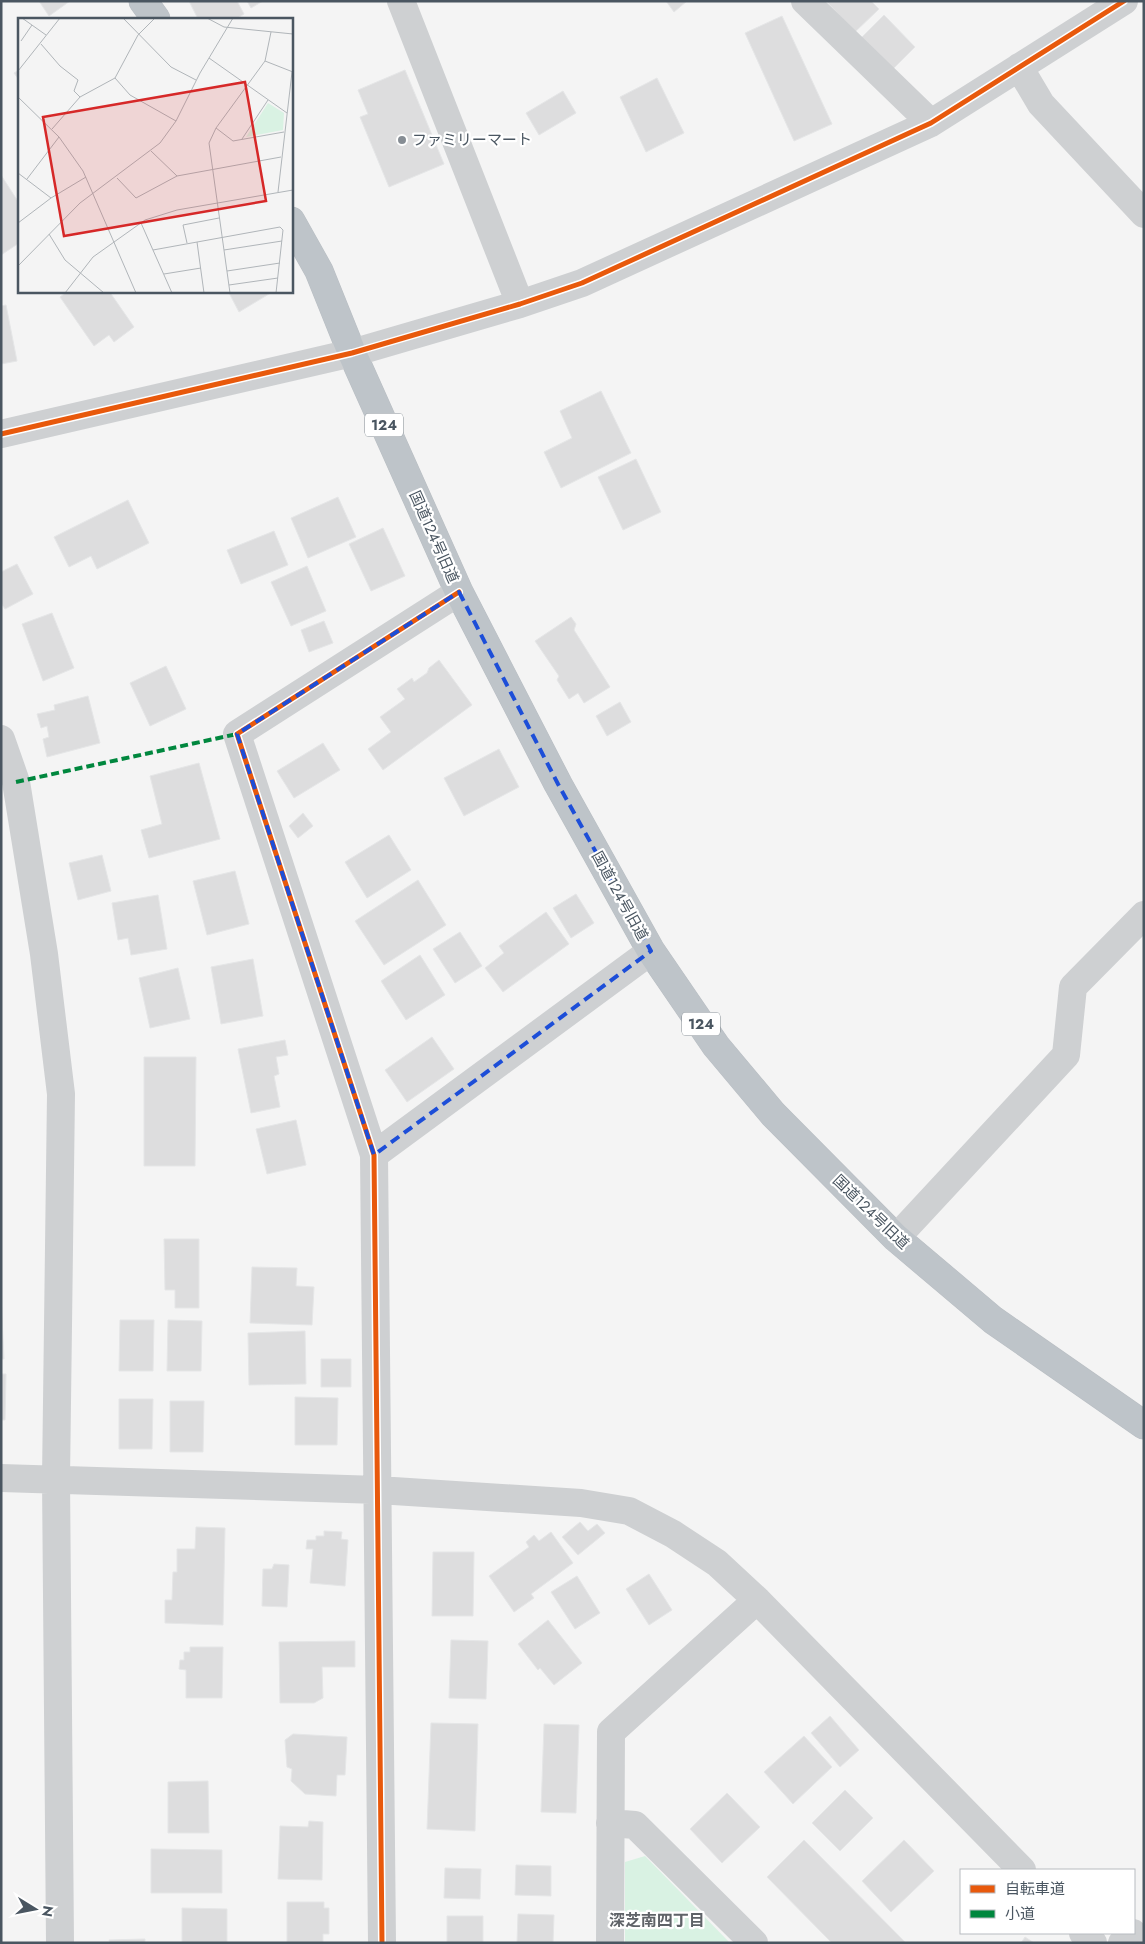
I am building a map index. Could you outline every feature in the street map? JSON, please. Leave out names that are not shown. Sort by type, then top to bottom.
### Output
[{"type":"highway","points":[[144,1],[155,18]]},
{"type":"highway","name":"国道124号旧道","points":[[292,223],[319,271],[352,353],[458,592],[558,784],[651,951],[716,1046],[773,1114],[896,1238],[994,1320],[1144,1425]]},
{"type":"street","points":[[401,1],[520,304]]},
{"type":"street","points":[[805,1],[931,123]]},
{"type":"street","points":[[1,434],[352,353],[520,304],[582,283],[931,123],[1124,1]]},
{"type":"street","points":[[1019,67],[1041,104],[1144,214]]},
{"type":"street","points":[[382,1943],[374,1155],[237,734],[458,592]]},
{"type":"street","points":[[1,740],[16,782],[44,954],[62,1094],[56,1479],[60,1943]]},
{"type":"street","points":[[896,1238],[1066,1055],[1073,987],[1144,915]]},
{"type":"street","points":[[374,1155],[651,951]]},
{"type":"street","points":[[1,1478],[378,1490],[581,1503],[629,1511],[672,1534],[717,1563],[757,1600],[1021,1869]]},
{"type":"street","points":[[610,1943],[610,1732],[757,1600]]},
{"type":"street","points":[[610,1823],[635,1825],[754,1943]]},
{"type":"street","points":[[1084,1934],[1093,1943]]},
{"type":"street","points":[[1122,1943],[1131,1934]]},
{"type":"highlighted area","points":[[459,592],[558,784],[651,951],[374,1155],[237,734]]},
{"type":"green space","points":[[645,1856],[730,1943],[625,1943],[625,1862]]},
{"type":"building","points":[[39,1],[70,1],[49,16]]},
{"type":"building","points":[[189,1],[237,1],[244,14],[238,18],[198,18]]},
{"type":"building","points":[[247,1],[263,1],[251,8]]},
{"type":"building","points":[[666,1],[687,1],[674,12]]},
{"type":"building","points":[[826,1],[871,1],[879,9],[855,32]]},
{"type":"building","points":[[884,15],[915,47],[893,69],[861,38]]},
{"type":"building","points":[[782,16],[832,124],[794,141],[745,33]]},
{"type":"building","name":"ファミリーマート","points":[[405,70],[444,164],[389,187],[360,117],[368,114],[358,90]]},
{"type":"building","points":[[18,71],[18,79],[14,73]]},
{"type":"building","points":[[657,78],[684,133],[646,152],[620,97]]},
{"type":"building","points":[[563,91],[576,113],[539,135],[526,113]]},
{"type":"building","points":[[1,175],[18,201],[18,244],[1,255]]},
{"type":"building","points":[[67,292],[110,292],[134,327],[114,342],[109,335],[94,346],[60,297]]},
{"type":"building","points":[[229,292],[272,292],[239,312]]},
{"type":"building","points":[[6,305],[17,361],[1,364],[1,306]]},
{"type":"building","points":[[601,391],[631,453],[561,488],[544,452],[572,438],[560,411]]},
{"type":"building","points":[[636,459],[661,512],[623,530],[598,477]]},
{"type":"building","points":[[338,497],[356,537],[308,558],[291,518]]},
{"type":"building","points":[[128,500],[149,543],[97,569],[91,556],[69,567],[54,537]]},
{"type":"building","points":[[383,528],[405,576],[371,591],[349,544]]},
{"type":"building","points":[[274,531],[288,565],[241,584],[227,550]]},
{"type":"building","points":[[17,564],[33,594],[5,609],[1,603],[1,572]]},
{"type":"building","points":[[307,566],[326,611],[291,626],[271,582]]},
{"type":"building","points":[[52,613],[74,668],[43,681],[22,624]]},
{"type":"building","points":[[571,617],[576,624],[574,630],[610,687],[584,703],[578,693],[569,699],[557,680],[559,676],[535,641]]},
{"type":"building","points":[[324,621],[333,643],[309,652],[301,630]]},
{"type":"building","points":[[439,660],[472,705],[383,770],[368,749],[391,732],[380,717],[405,699],[397,689],[412,678],[414,682],[427,673],[429,668]]},
{"type":"building","points":[[166,666],[186,709],[150,726],[130,683]]},
{"type":"building","points":[[88,696],[100,743],[47,757],[43,739],[49,737],[47,726],[41,728],[37,714],[55,710],[54,705]]},
{"type":"building","points":[[620,702],[631,722],[607,736],[596,716]]},
{"type":"building","points":[[323,743],[340,770],[294,798],[277,771]]},
{"type":"building","points":[[499,749],[519,787],[464,816],[444,778]]},
{"type":"building","points":[[199,763],[220,839],[149,858],[141,830],[162,824],[150,776]]},
{"type":"building","points":[[303,813],[313,826],[298,838],[289,826]]},
{"type":"building","points":[[389,835],[411,870],[367,898],[345,862]]},
{"type":"building","points":[[102,855],[111,891],[78,900],[69,863]]},
{"type":"building","points":[[235,871],[249,924],[207,935],[193,881]]},
{"type":"building","points":[[418,880],[446,925],[384,965],[355,921]]},
{"type":"building","points":[[576,894],[594,923],[571,938],[553,908]]},
{"type":"building","points":[[158,895],[167,949],[131,955],[128,938],[118,940],[112,903]]},
{"type":"building","points":[[546,912],[569,944],[503,992],[485,968],[504,953],[499,946]]},
{"type":"building","points":[[460,932],[482,966],[455,983],[433,949]]},
{"type":"building","points":[[420,955],[445,995],[406,1020],[381,981]]},
{"type":"building","points":[[253,959],[263,1016],[221,1024],[211,967]]},
{"type":"building","points":[[178,968],[190,1019],[150,1028],[139,978]]},
{"type":"building","points":[[432,1037],[454,1069],[407,1102],[385,1070]]},
{"type":"building","points":[[285,1040],[288,1055],[276,1057],[279,1074],[274,1076],[280,1107],[251,1113],[238,1049]]},
{"type":"building","points":[[144,1057],[196,1057],[195,1166],[144,1166]]},
{"type":"building","points":[[296,1120],[306,1165],[267,1174],[256,1129]]},
{"type":"building","points":[[164,1239],[199,1239],[199,1308],[175,1308],[175,1290],[165,1290]]},
{"type":"building","points":[[252,1267],[297,1268],[296,1286],[314,1287],[312,1325],[250,1323]]},
{"type":"building","points":[[1,1297],[4,1359],[1,1359]]},
{"type":"building","points":[[120,1320],[154,1320],[153,1371],[119,1371]]},
{"type":"building","points":[[168,1320],[202,1321],[201,1371],[167,1371]]},
{"type":"building","points":[[305,1331],[306,1384],[249,1385],[248,1333]]},
{"type":"building","points":[[321,1359],[351,1359],[351,1387],[321,1387]]},
{"type":"building","points":[[1,1374],[6,1374],[5,1420],[1,1420]]},
{"type":"building","points":[[295,1397],[338,1398],[337,1445],[295,1445]]},
{"type":"building","points":[[119,1399],[153,1399],[152,1449],[119,1449]]},
{"type":"building","points":[[170,1401],[204,1401],[203,1452],[170,1452]]},
{"type":"building","points":[[580,1522],[588,1531],[597,1524],[605,1533],[578,1555],[562,1537]]},
{"type":"building","points":[[196,1527],[225,1528],[223,1625],[165,1623],[165,1600],[172,1600],[173,1572],[177,1572],[177,1549],[195,1549]]},
{"type":"building","points":[[324,1531],[342,1532],[341,1539],[348,1540],[345,1586],[310,1583],[313,1549],[306,1549],[307,1540],[316,1540],[316,1536],[324,1536]]},
{"type":"building","points":[[551,1532],[573,1563],[531,1594],[534,1598],[514,1612],[489,1576],[529,1547],[526,1542],[534,1535],[539,1541]]},
{"type":"building","points":[[433,1552],[474,1552],[473,1616],[432,1616]]},
{"type":"building","points":[[274,1564],[289,1565],[287,1607],[262,1606],[263,1569],[272,1569]]},
{"type":"building","points":[[649,1574],[672,1610],[649,1625],[626,1589]]},
{"type":"building","points":[[577,1576],[600,1613],[575,1629],[551,1592]]},
{"type":"building","points":[[548,1620],[582,1663],[554,1685],[540,1668],[538,1670],[518,1644]]},
{"type":"building","points":[[451,1640],[488,1641],[486,1699],[449,1698]]},
{"type":"building","points":[[355,1641],[355,1667],[322,1667],[323,1698],[314,1703],[280,1703],[279,1642]]},
{"type":"building","points":[[190,1647],[223,1647],[222,1698],[186,1698],[186,1670],[179,1669],[180,1660],[184,1660],[184,1652],[190,1652]]},
{"type":"building","points":[[830,1716],[859,1750],[840,1767],[811,1733]]},
{"type":"building","points":[[431,1723],[478,1724],[475,1831],[427,1829]]},
{"type":"building","points":[[544,1724],[579,1725],[576,1813],[541,1812]]},
{"type":"building","points":[[293,1734],[347,1737],[345,1775],[337,1775],[336,1796],[305,1794],[291,1781],[292,1769],[287,1767],[285,1740]]},
{"type":"building","points":[[804,1736],[832,1767],[793,1804],[764,1772]]},
{"type":"building","points":[[208,1781],[209,1833],[168,1833],[168,1782]]},
{"type":"building","points":[[845,1790],[873,1818],[840,1851],[812,1823]]},
{"type":"building","points":[[727,1793],[760,1827],[722,1863],[690,1829]]},
{"type":"building","points":[[309,1821],[323,1822],[322,1880],[278,1879],[280,1826],[308,1827]]},
{"type":"building","points":[[804,1840],[906,1943],[832,1943],[767,1877]]},
{"type":"building","points":[[904,1840],[934,1871],[891,1912],[862,1881]]},
{"type":"building","points":[[151,1849],[222,1850],[222,1893],[151,1893]]},
{"type":"building","points":[[516,1865],[551,1866],[551,1896],[515,1895]]},
{"type":"building","points":[[445,1868],[481,1869],[480,1899],[444,1898]]},
{"type":"building","points":[[287,1902],[324,1902],[324,1908],[329,1908],[329,1934],[323,1934],[323,1943],[287,1943]]},
{"type":"building","points":[[182,1908],[227,1909],[227,1943],[182,1943]]},
{"type":"building","points":[[518,1914],[554,1915],[553,1943],[517,1943]]},
{"type":"building","points":[[447,1916],[483,1916],[483,1943],[447,1943]]},
{"type":"building","points":[[1025,1937],[1034,1943],[1021,1943]]},
{"type":"building","points":[[145,1939],[145,1943],[110,1943],[109,1940]]},
{"type":"marked path","points":[[16,782],[237,734]]},
{"type":"cycle path","points":[[1,434],[352,353],[520,304],[582,283],[931,123],[1124,1]]},
{"type":"cycle path","points":[[382,1943],[374,1155],[237,734],[459,592]]},
{"type":"place","name":"ファミリーマート","points":[[402,140]]},
{"type":"district","name":"深芝南四丁目","points":[[657,1920]]}]
